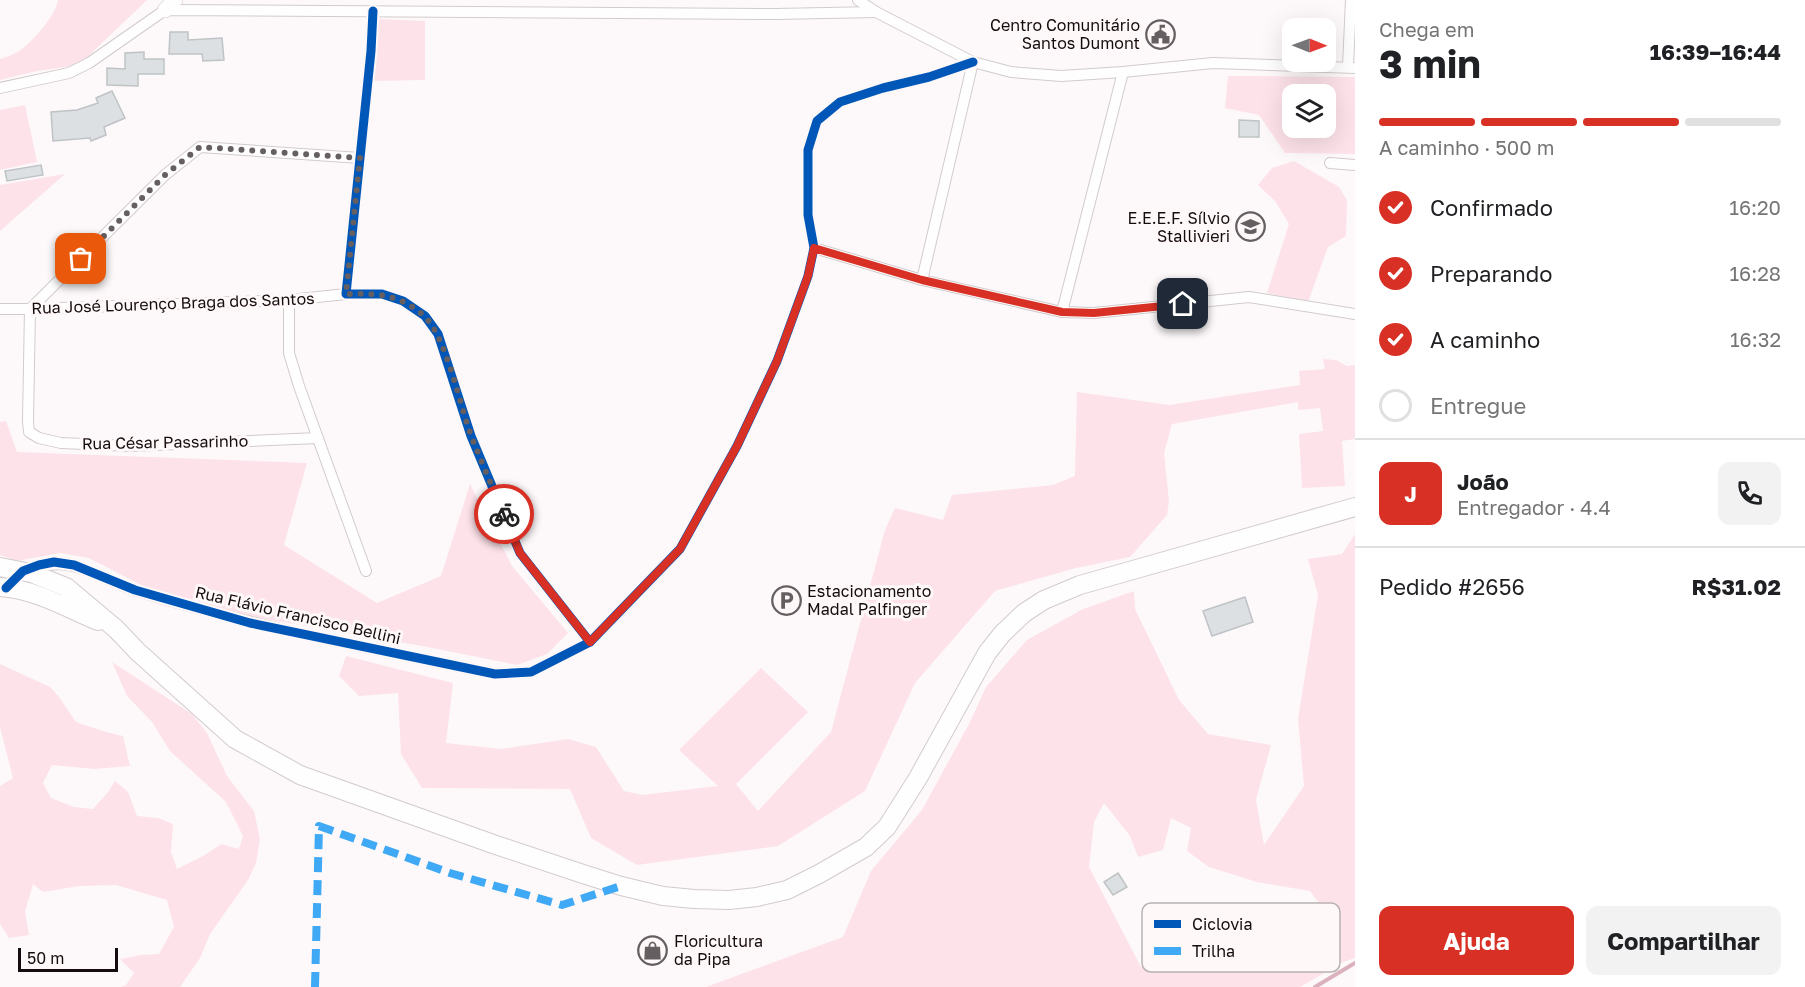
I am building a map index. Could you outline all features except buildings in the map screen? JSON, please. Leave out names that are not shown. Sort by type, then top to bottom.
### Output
[{"type":"main road","points":[[0,567],[37,574],[66,587],[116,629],[138,652],[235,739],[300,775],[493,844],[621,886],[663,896],[729,900],[757,897],[787,890],[866,847],[887,827],[918,778],[987,653],[1002,634],[1024,613],[1044,600],[1080,585],[1355,507]]},
{"type":"main road","points":[[3,588],[16,588],[45,598],[116,629]]},
{"type":"street","points":[[858,0],[876,12],[973,62],[1011,72],[1060,76],[1213,63],[1352,67],[1352,4]]},
{"type":"street","points":[[0,88],[69,73],[89,63],[170,5],[373,11],[391,5],[524,5],[776,14],[876,12]]},
{"type":"street","points":[[346,294],[371,51],[373,11]]},
{"type":"street","points":[[973,62],[840,102],[817,121],[808,150],[808,215],[814,248],[922,280],[1062,312],[1094,313],[1249,297],[1355,314]]},
{"type":"street","points":[[922,280],[973,62]]},
{"type":"street","points":[[1062,312],[1123,72]]},
{"type":"street","points":[[30,309],[165,175],[200,147],[360,158]]},
{"type":"street","points":[[1330,163],[1355,165]]},
{"type":"street","name":"Rua Flávio Francisco Bellini","points":[[3,588],[23,572],[39,565],[54,562],[74,565],[135,590],[250,623],[495,674],[531,672],[590,642],[680,549],[737,446],[777,361],[808,276],[814,248]]},
{"type":"street","name":"Rua José Lourenço Braga dos Santos","points":[[0,309],[289,300],[346,294],[382,294],[403,301],[424,316],[438,334],[471,436],[520,553],[590,642]]},
{"type":"street","points":[[289,300],[290,353],[299,386],[366,571]]},
{"type":"street","name":"Rua César Passarinho","points":[[30,309],[28,421],[29,432],[39,438],[61,443],[131,446],[318,438]]},
{"type":"shaded area","points":[[58,0],[147,0],[79,65],[37,71],[0,80],[0,59],[18,52],[42,29],[53,14]]},
{"type":"shaded area","points":[[377,19],[425,21],[425,80],[373,81]]},
{"type":"shaded area","points":[[1228,76],[1355,77],[1355,154],[1285,153],[1259,115],[1225,108]]},
{"type":"shaded area","points":[[25,105],[37,162],[0,170],[0,110]]},
{"type":"shaded area","points":[[1294,161],[1339,187],[1347,200],[1346,236],[1328,247],[1308,302],[1267,293],[1289,224],[1275,201],[1258,185],[1272,168]]},
{"type":"shaded area","points":[[65,174],[0,231],[0,185]]},
{"type":"shaded area","points":[[1323,359],[1336,360],[1347,366],[1355,365],[1355,439],[1342,441],[1345,486],[1302,488],[1299,434],[1323,431],[1320,408],[1298,410],[1298,402],[1172,424],[1164,453],[1169,501],[1167,515],[1130,557],[1076,568],[995,591],[915,683],[865,791],[778,846],[637,865],[591,838],[570,789],[422,788],[401,754],[398,693],[359,696],[339,676],[346,656],[453,683],[446,743],[501,749],[568,739],[596,747],[624,791],[642,795],[718,786],[679,750],[761,668],[808,712],[736,784],[758,811],[831,732],[885,530],[895,508],[943,520],[952,495],[1053,485],[1075,476],[1077,392],[1169,405],[1300,385],[1299,371],[1325,369]]},
{"type":"shaded area","points":[[6,421],[17,452],[307,463],[284,545],[377,603],[441,576],[470,484],[512,566],[568,633],[547,654],[517,665],[248,616],[143,586],[89,558],[60,553],[17,561],[0,555],[0,422]]},
{"type":"shaded area","points":[[1355,534],[1355,958],[1340,964],[1340,903],[1319,903],[1310,891],[1257,882],[1209,867],[1187,851],[1191,828],[1171,818],[1163,850],[1138,857],[1130,836],[1104,803],[1094,822],[1089,867],[1142,967],[1142,972],[1326,972],[1300,987],[706,987],[843,937],[871,871],[922,810],[970,722],[986,687],[1027,640],[1083,609],[1134,591],[1135,609],[1179,700],[1208,734],[1271,745],[1256,800],[1264,845],[1304,786],[1298,719],[1318,595],[1308,559],[1342,554]]},
{"type":"shaded area","points":[[112,662],[192,714],[207,733],[227,776],[254,811],[260,839],[256,863],[248,880],[210,934],[200,958],[180,987],[121,987],[126,985],[134,973],[120,959],[159,954],[174,927],[167,900],[116,885],[79,886],[43,892],[33,884],[25,912],[29,935],[9,938],[0,924],[0,786],[13,778],[0,727],[0,664],[50,687],[76,722],[123,736],[130,766],[94,769],[52,765],[43,783],[51,798],[74,807],[93,809],[115,781],[128,792],[137,816],[158,818],[173,824],[171,852],[177,869],[221,844],[239,849],[243,836],[226,802],[170,751],[152,722],[127,696]]},
{"type":"waterway","points":[[1315,987],[1355,963]]},
{"type":"marked path","points":[[315,987],[319,826],[450,873],[562,905],[621,886]]},
{"type":"cycle path","points":[[373,11],[371,51],[346,294],[382,294],[403,301],[425,316],[438,334],[471,436],[520,553],[590,642]]},
{"type":"cycle path","points":[[6,588],[23,571],[39,565],[54,562],[74,565],[135,590],[250,623],[495,674],[531,672],[590,642],[680,549],[737,446],[777,361],[808,276],[814,248],[808,215],[808,150],[817,121],[840,102],[973,62]]},
{"type":"way so far","points":[[81,259],[165,175],[200,147],[360,158],[346,294],[382,294],[403,301],[424,316],[438,334],[471,436],[504,514]]},
{"type":"place","name":"Centro Comunitário Santos Dumont","points":[[1161,34]]},
{"type":"place","name":"E.E.E.F. Sílvio Stallivieri","points":[[1251,227]]},
{"type":"place","name":"Estacionamento Madal Palfinger","points":[[786,600]]},
{"type":"place","name":"Floricultura da Pipa","points":[[653,950]]},
{"type":"route","points":[[504,514],[520,553],[590,642],[680,549],[737,446],[777,361],[808,276],[814,248],[922,280],[1062,312],[1094,313],[1183,304]]}]
